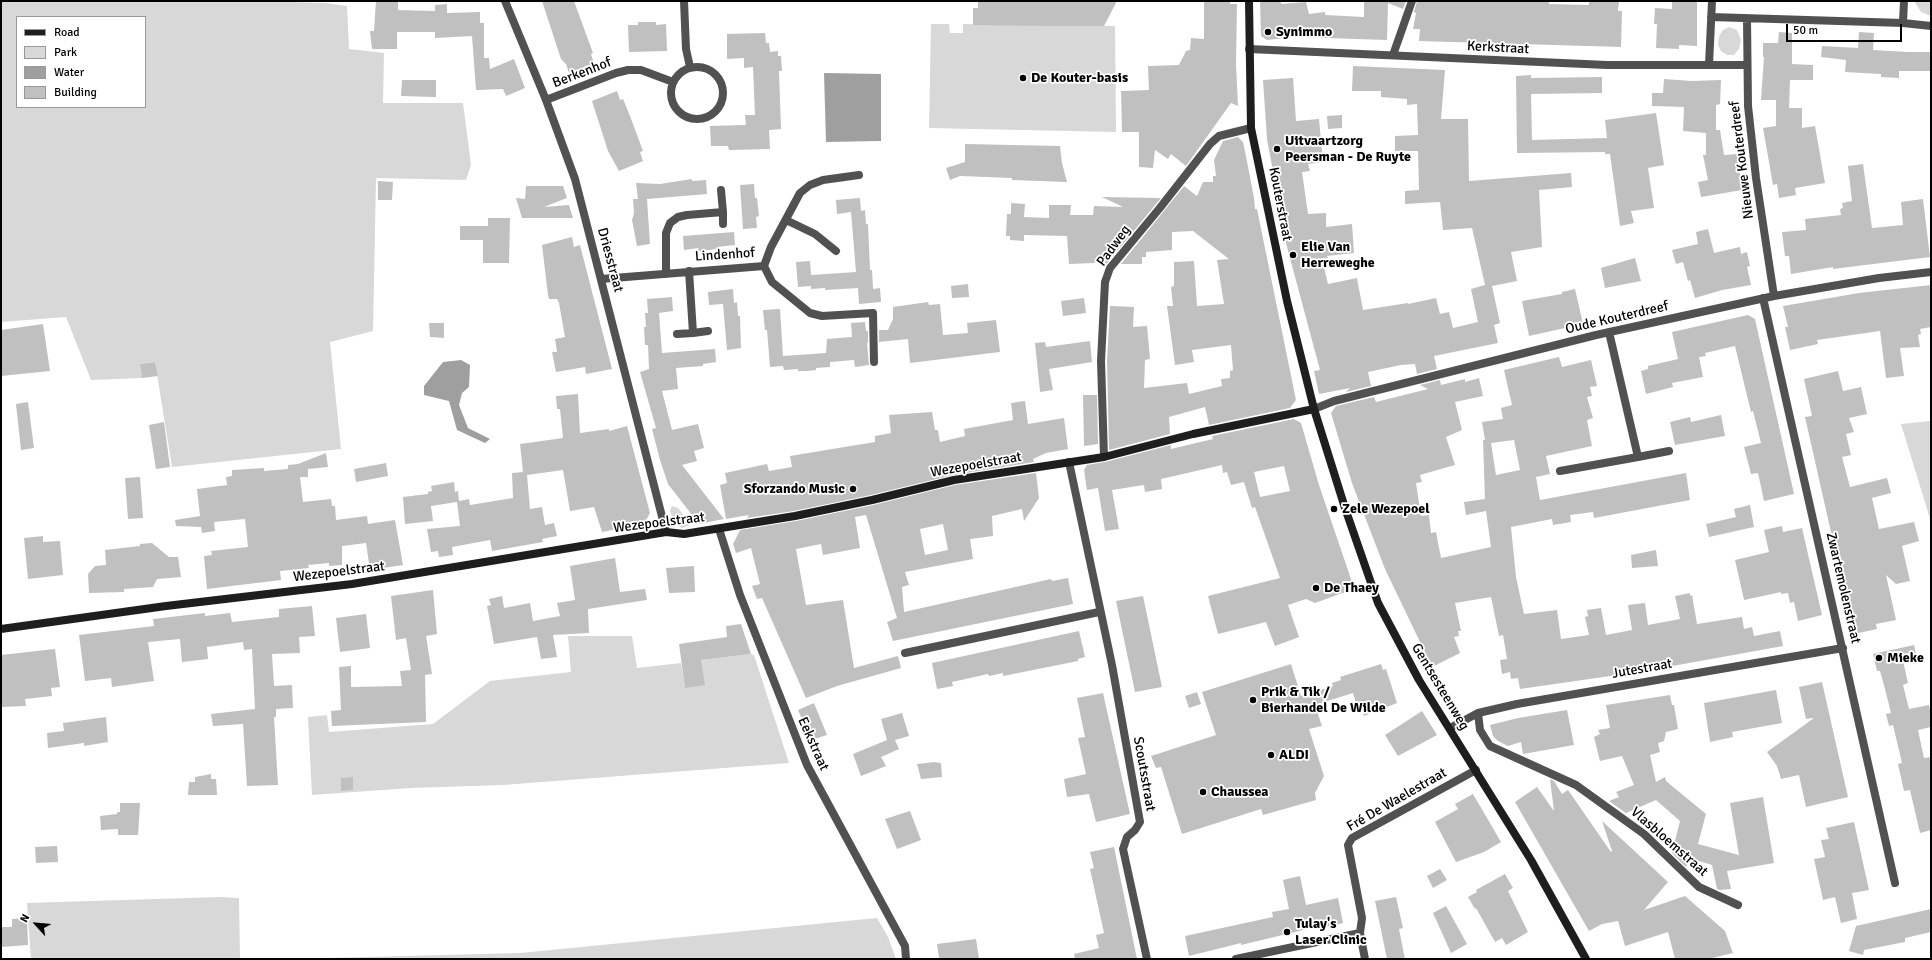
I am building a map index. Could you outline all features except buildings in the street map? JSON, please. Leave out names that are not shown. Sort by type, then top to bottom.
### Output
[{"type":"street","name":"Driesstraat","points":[[505,1],[546,100],[575,179],[666,532]]},
{"type":"street","points":[[684,1],[686,49],[690,67]]},
{"type":"street","name":"Kouterstraat","points":[[1249,1],[1251,128],[1286,301],[1314,409]]},
{"type":"street","points":[[1393,55],[1412,1]]},
{"type":"street","points":[[1709,65],[1712,1]]},
{"type":"street","points":[[1903,23],[1904,1]]},
{"type":"street","points":[[1711,17],[1903,23],[1931,26]]},
{"type":"street","name":"Nieuwe Kouterdreef","points":[[1747,19],[1746,65],[1748,106],[1756,178],[1774,296]]},
{"type":"street","name":"Kerkstraat","points":[[1249,49],[1607,65],[1746,65]]},
{"type":"street","points":[[690,67],[703,67],[710,70],[720,79],[724,90],[718,109],[708,117],[693,118],[685,116],[679,111],[671,98],[673,82],[680,74],[690,67]]},
{"type":"street","name":"Berkenhof","points":[[546,100],[616,73],[628,70],[641,70],[673,82]]},
{"type":"street","name":"Padweg","points":[[1104,457],[1101,361],[1105,282],[1110,268],[1164,203],[1210,144],[1219,136],[1251,128]]},
{"type":"street","name":"Lindenhof","points":[[764,266],[800,193],[810,184],[823,180],[859,175]]},
{"type":"street","points":[[721,190],[723,224]]},
{"type":"street","points":[[666,274],[666,233],[670,223],[678,217],[687,215],[722,212]]},
{"type":"street","points":[[786,220],[815,234],[836,251]]},
{"type":"street","name":"Lindenhof","points":[[602,279],[764,266]]},
{"type":"street","name":"Lindenhof","points":[[764,266],[772,282],[810,312],[822,316],[873,313],[874,362]]},
{"type":"street","name":"Lindenhof","points":[[689,271],[693,333]]},
{"type":"street","name":"Oude Kouterdreef","points":[[1314,409],[1334,401],[1609,332],[1763,298],[1879,278],[1931,272]]},
{"type":"street","name":"Zwartemolenstraat","points":[[1763,298],[1895,883]]},
{"type":"street","points":[[677,334],[708,331]]},
{"type":"street","points":[[1609,332],[1638,457]]},
{"type":"street","name":"Wezepoelstraat","points":[[1,629],[166,606],[352,584],[666,532],[684,534],[803,515],[954,480],[1104,457],[1193,434],[1314,409]]},
{"type":"street","name":"Gentsesteenweg","points":[[1314,409],[1378,603],[1416,675],[1531,860],[1586,959]]},
{"type":"street","points":[[1560,471],[1669,451]]},
{"type":"street","name":"Scoutsstraat","points":[[1068,462],[1112,665],[1140,822],[1135,830],[1127,837],[1123,849],[1147,959]]},
{"type":"street","name":"Eekstraat","points":[[719,529],[740,596],[806,765],[905,946],[906,959]]},
{"type":"street","points":[[905,653],[1100,612]]},
{"type":"street","name":"Jutestraat","points":[[1450,728],[1478,713],[1517,704],[1843,648]]},
{"type":"street","name":"Vlasbloemstraat","points":[[1478,713],[1480,730],[1490,746],[1540,770],[1576,785],[1644,834],[1698,887],[1738,905]]},
{"type":"street","name":"Fré De Waelestraat","points":[[1365,959],[1360,933],[1362,918],[1348,845],[1352,838],[1476,770]]},
{"type":"street","points":[[1236,959],[1360,933]]},
{"type":"green space","points":[[1,1],[250,1],[326,3],[347,6],[349,49],[384,53],[383,103],[463,103],[471,165],[466,180],[376,178],[373,331],[330,342],[341,449],[172,467],[155,362],[140,364],[142,378],[91,380],[66,317],[1,322]]},
{"type":"green space","points":[[1914,1],[1931,1],[1931,16],[1921,12]]},
{"type":"green space","name":"De Kouter-basis","points":[[931,24],[949,24],[950,33],[963,33],[963,24],[1115,26],[1116,132],[929,128]]},
{"type":"green space","points":[[1729,27],[1737,30],[1741,40],[1739,49],[1734,55],[1727,55],[1721,51],[1718,45],[1719,36],[1723,30]]},
{"type":"green space","points":[[1931,421],[1931,522],[1901,424]]},
{"type":"green space","points":[[672,506],[678,508],[688,521],[688,526],[682,528],[674,524],[670,511]]},
{"type":"green space","points":[[568,636],[632,636],[637,668],[681,663],[685,687],[703,676],[701,660],[751,654],[754,655],[789,763],[503,785],[411,788],[312,795],[308,717],[327,715],[329,732],[433,724],[490,681],[571,672]]},
{"type":"green space","points":[[220,897],[239,898],[240,959],[31,959],[27,903]]},
{"type":"green space","points":[[877,918],[888,937],[896,959],[286,959],[520,953]]},
{"type":"water","points":[[824,73],[881,74],[881,141],[826,142]]},
{"type":"water","points":[[461,360],[470,365],[469,387],[462,393],[459,405],[468,428],[490,439],[485,443],[457,430],[449,401],[424,395],[424,386],[443,362]]},
{"type":"place","name":"Synimmo","points":[[1268,32]]},
{"type":"place","name":"De Kouter-basis","points":[[1023,78]]},
{"type":"place","name":"Uitvaartzorg Peersman - De Ruyte","points":[[1277,149]]},
{"type":"place","name":"Elie Van Herreweghe","points":[[1293,255]]},
{"type":"place","name":"Sforzando Music","points":[[853,489]]},
{"type":"place","name":"Zele Wezepoel","points":[[1334,509]]},
{"type":"place","name":"De Thaey","points":[[1316,588]]},
{"type":"place","name":"Mieke","points":[[1879,658]]},
{"type":"place","name":"Prik & Tik / Bierhandel De Wilde","points":[[1253,700]]},
{"type":"place","name":"ALDI","points":[[1271,755]]},
{"type":"place","name":"Chaussea","points":[[1203,792]]},
{"type":"place","name":"Tulay's Laser Clinic","points":[[1287,932]]}]
